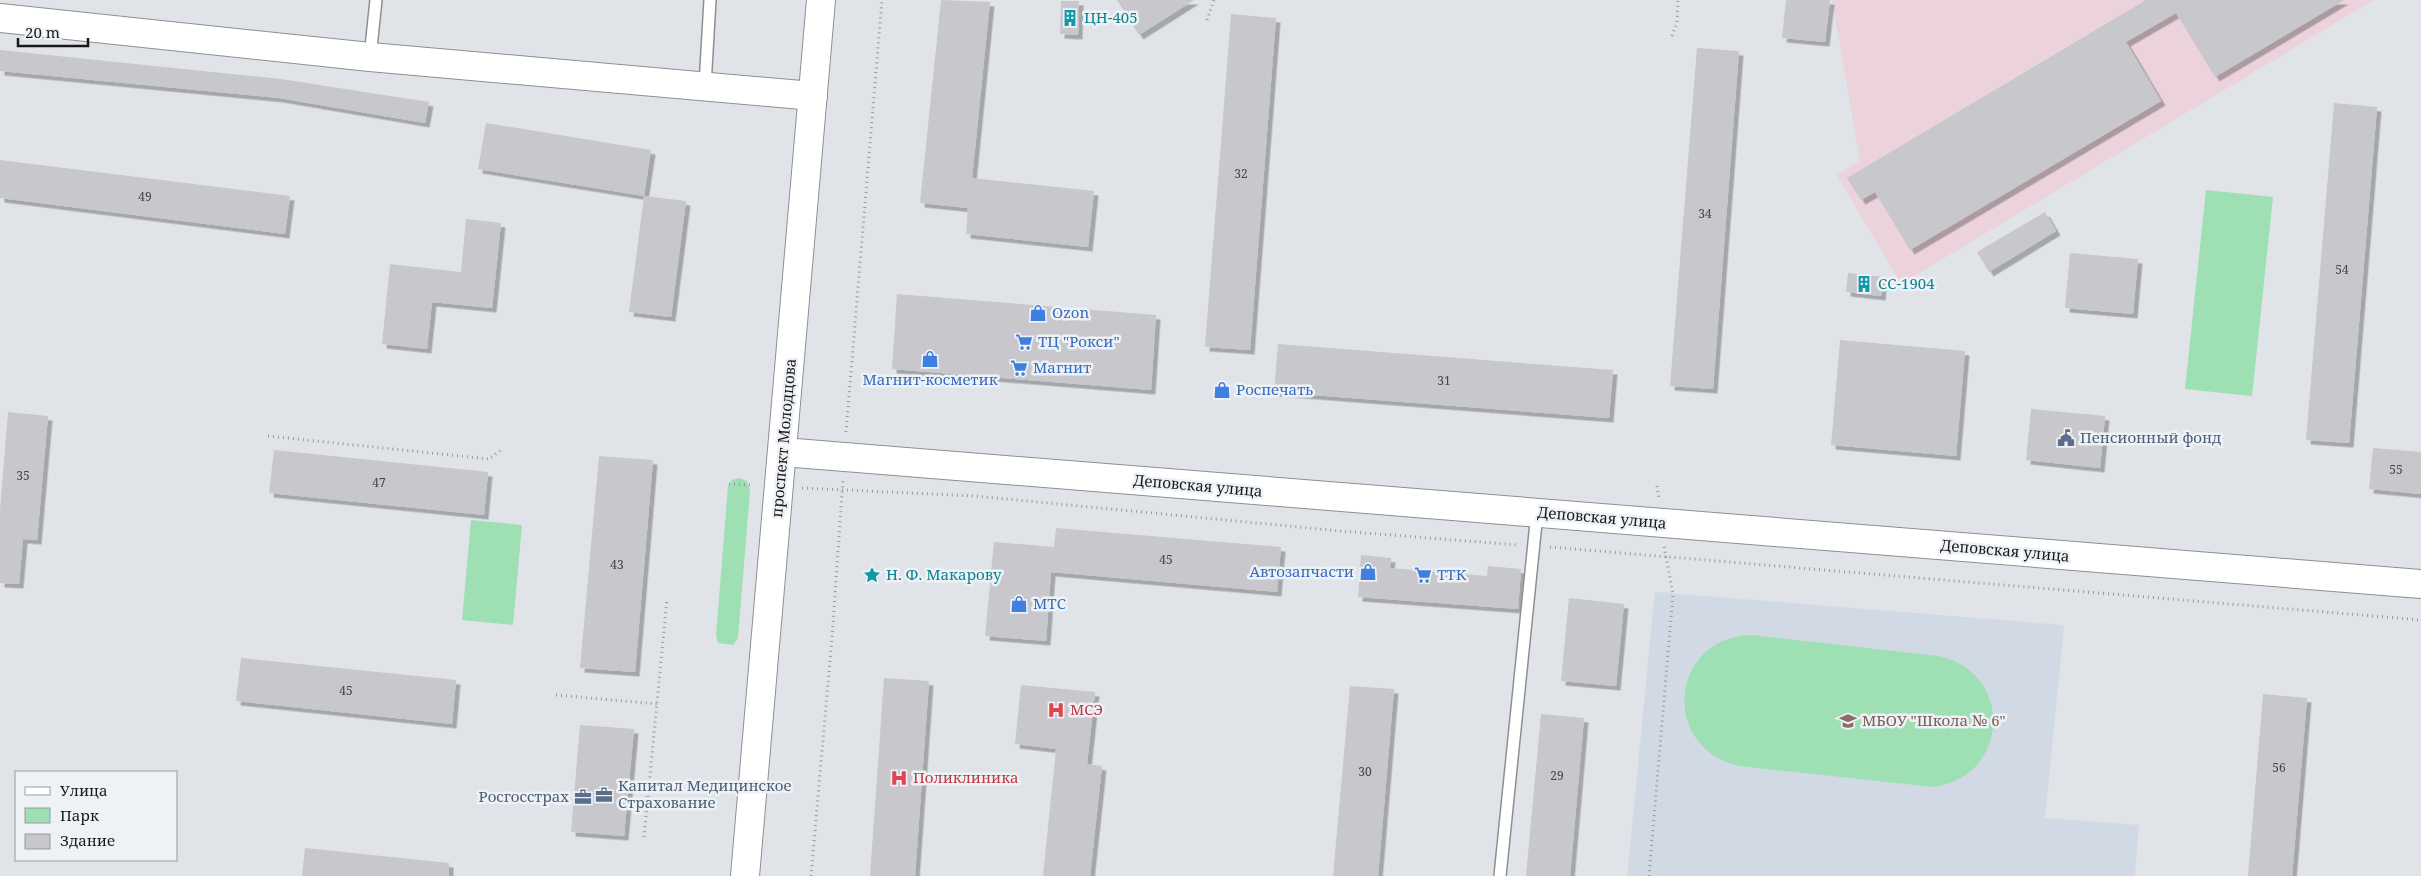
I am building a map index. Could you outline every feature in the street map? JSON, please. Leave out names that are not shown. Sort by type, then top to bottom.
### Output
[{"type":"street","name":"проспект Молодцова","points":[[745,876],[821,0]]},
{"type":"street","points":[[0,18],[370,57],[813,96]]},
{"type":"street","name":"Деповская улица","points":[[782,452],[2421,584]]},
{"type":"lane","points":[[370,57],[376,0]]},
{"type":"lane","points":[[705,86],[710,0]]},
{"type":"lane","points":[[1500,876],[1537,513]]},
{"type":"path","points":[[811,876],[882,0]]},
{"type":"path","points":[[1207,20],[1214,0]]},
{"type":"path","points":[[1672,36],[1677,22],[1678,0]]},
{"type":"path","points":[[268,436],[489,459],[501,450]]},
{"type":"path","points":[[729,484],[975,496],[1330,530],[2421,620]]},
{"type":"path","points":[[1649,876],[1673,594],[1665,558],[1657,486]]},
{"type":"path","points":[[644,837],[666,598]]},
{"type":"path","points":[[556,695],[657,704]]},
{"type":"shaded area","points":[[1832,0],[2374,0],[1901,284],[1837,175],[1860,161]]},
{"type":"shaded area","name":"МБОУ \"Школа № 6\"","points":[[1655,592],[2064,625],[2045,818],[2139,825],[2135,876],[1627,876]]},
{"type":"green space","points":[[2206,190],[2273,197],[2252,396],[2185,389]]},
{"type":"green space","points":[[739,478],[747,481],[750,491],[738,638],[733,645],[718,643],[716,635],[728,486],[732,480]]},
{"type":"green space","points":[[471,520],[522,525],[513,625],[462,620]]},
{"type":"green space","points":[[1752,635],[1938,656],[1963,666],[1980,681],[1990,701],[1993,723],[1989,745],[1977,764],[1959,779],[1933,787],[1739,766],[1713,755],[1696,738],[1686,717],[1685,694],[1691,672],[1704,653],[1725,640]]},
{"type":"building","points":[[941,0],[990,2],[972,178],[1094,191],[1088,247],[966,234],[968,208],[920,203]]},
{"type":"building","points":[[1117,0],[1194,0],[1139,35]]},
{"type":"building","points":[[1786,0],[1830,0],[1825,42],[1782,38]]},
{"type":"building","points":[[2146,0],[2344,0],[2215,77],[2176,13],[2126,42],[2161,101],[1910,250],[1875,192],[1861,200],[1847,178]]},
{"type":"building","name":"ЦН-405","points":[[1061,1],[1079,1],[1078,35],[1060,34]]},
{"type":"building","points":[[1231,14],[1276,18],[1250,350],[1205,347]]},
{"type":"building","points":[[1697,48],[1739,51],[1713,389],[1670,386]]},
{"type":"building","points":[[0,50],[281,79],[429,102],[425,123],[279,98],[0,71]]},
{"type":"building","points":[[2334,103],[2377,107],[2349,443],[2306,440]]},
{"type":"building","points":[[486,123],[651,150],[644,196],[478,169]]},
{"type":"building","points":[[0,160],[290,196],[285,234],[0,198]]},
{"type":"building","points":[[644,196],[686,201],[671,317],[629,312]]},
{"type":"building","points":[[2045,212],[2056,231],[1989,272],[1977,252]]},
{"type":"building","points":[[466,219],[501,223],[492,308],[432,302],[427,349],[382,344],[390,264],[461,272]]},
{"type":"building","points":[[2070,253],[2138,259],[2133,314],[2065,308]]},
{"type":"building","name":"СС-1904","points":[[1848,273],[1883,277],[1881,296],[1846,292]]},
{"type":"building","name":"ТЦ \"Рокси\"","points":[[897,294],[1156,315],[1151,390],[892,369]]},
{"type":"building","points":[[1840,340],[1965,351],[1956,456],[1831,445]]},
{"type":"building","points":[[1278,344],[1613,370],[1609,418],[1274,392]]},
{"type":"building","name":"Пенсионный фонд","points":[[2031,409],[2105,416],[2100,468],[2026,460]]},
{"type":"building","points":[[8,412],[48,416],[37,540],[23,539],[19,584],[0,583],[0,510]]},
{"type":"building","points":[[2373,448],[2421,452],[2421,494],[2369,489]]},
{"type":"building","points":[[274,450],[488,472],[484,515],[269,493]]},
{"type":"building","points":[[599,456],[653,460],[635,672],[580,668]]},
{"type":"building","points":[[1056,528],[1281,547],[1277,592],[1051,572],[1046,641],[985,636],[994,542],[1054,547]]},
{"type":"building","points":[[1361,555],[1391,558],[1390,568],[1487,576],[1488,566],[1521,569],[1518,609],[1358,597]]},
{"type":"building","points":[[1569,598],[1624,604],[1616,686],[1561,681]]},
{"type":"building","points":[[241,658],[456,680],[452,724],[236,701]]},
{"type":"building","name":"Поликлиника","points":[[884,678],[929,681],[915,876],[870,876]]},
{"type":"building","points":[[1021,685],[1095,692],[1087,764],[1102,766],[1090,876],[1043,876],[1056,749],[1015,744]]},
{"type":"building","points":[[1350,686],[1394,689],[1378,876],[1333,876]]},
{"type":"building","points":[[2263,694],[2307,698],[2292,876],[2248,876]]},
{"type":"building","points":[[1541,714],[1584,718],[1570,876],[1526,876]]},
{"type":"building","points":[[580,725],[634,729],[624,836],[571,832]]},
{"type":"building","points":[[305,848],[449,863],[449,876],[302,876]]},
{"type":"place","name":"ЦН-405","points":[[1070,18]]},
{"type":"place","name":"СС-1904","points":[[1864,284]]},
{"type":"place","name":"Ozon","points":[[1038,313]]},
{"type":"place","name":"ТЦ \"Рокси\"","points":[[1024,342]]},
{"type":"place","name":"Магнит-косметик","points":[[930,359]]},
{"type":"place","name":"Магнит","points":[[1019,368]]},
{"type":"place","name":"Роспечать","points":[[1222,390]]},
{"type":"place","name":"Пенсионный фонд","points":[[2066,438]]},
{"type":"place","name":"Автозапчасти","points":[[1368,572]]},
{"type":"place","name":"Н. Ф. Макарову","points":[[872,575]]},
{"type":"place","name":"ТТК","points":[[1423,575]]},
{"type":"place","name":"МТС","points":[[1019,604]]},
{"type":"place","name":"МСЭ","points":[[1056,710]]},
{"type":"place","name":"МБОУ \"Школа № 6\"","points":[[1848,721]]},
{"type":"place","name":"Поликлиника","points":[[899,778]]},
{"type":"place","name":"Капитал Медицинское Страхование","points":[[604,795]]},
{"type":"place","name":"Росгосстрах","points":[[583,797]]}]
